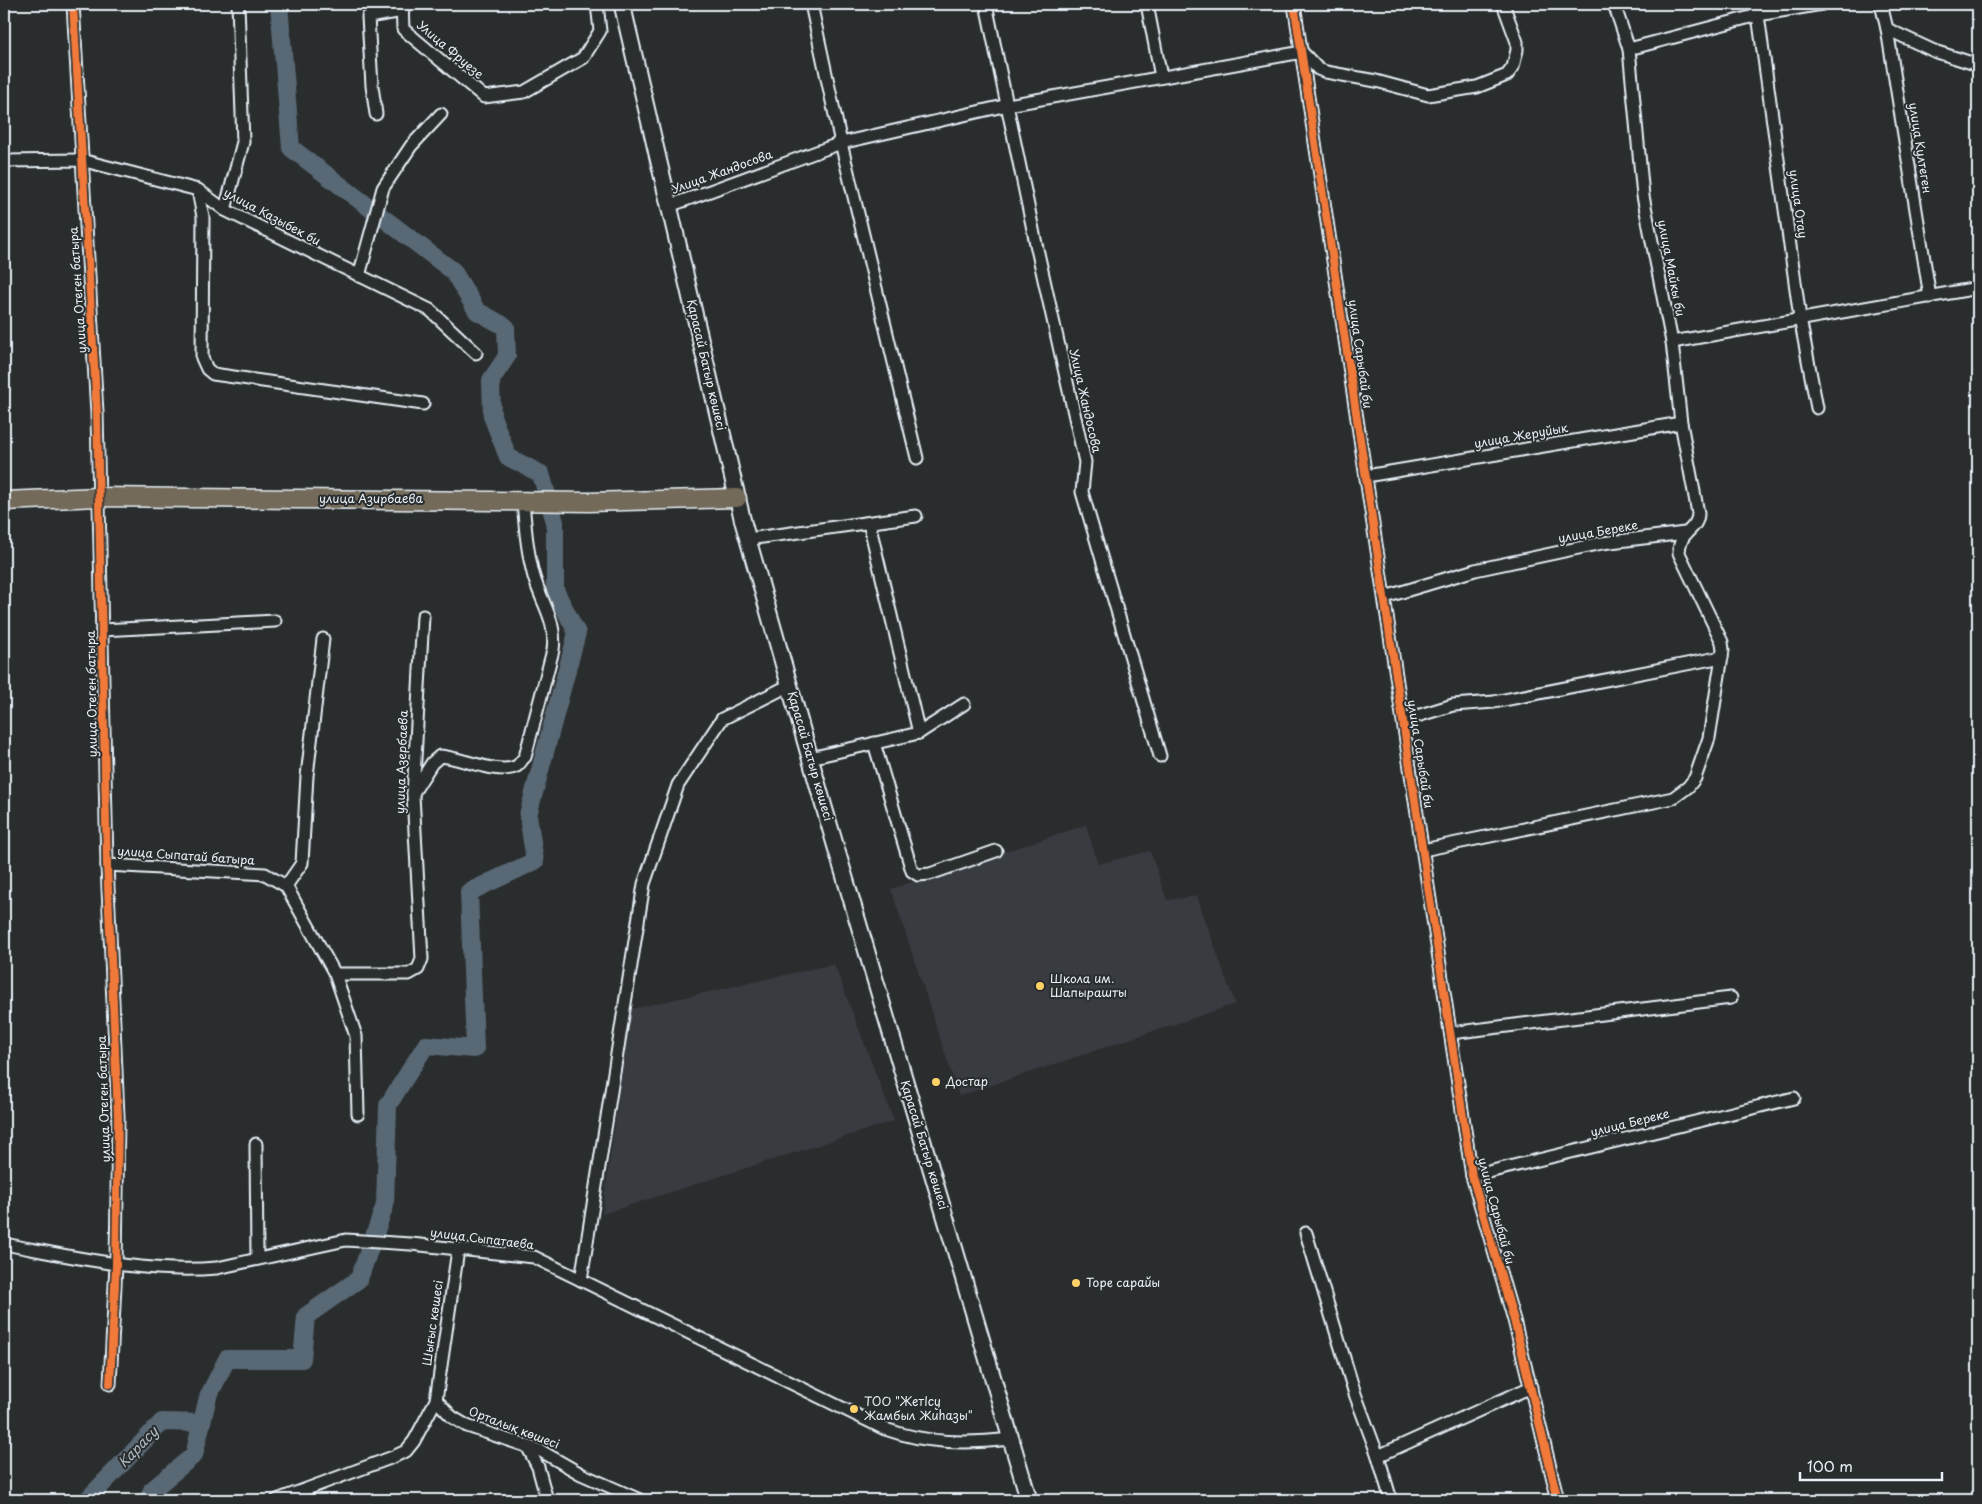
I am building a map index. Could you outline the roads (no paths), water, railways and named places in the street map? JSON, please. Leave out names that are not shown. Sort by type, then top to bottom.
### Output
[{"type":"main road","name":"Қарасай Батыр көшесі","points":[[622,4],[748,539],[810,758],[1029,1500]]},
{"type":"main road","name":"улица Азирбаева","points":[[4,501],[99,497],[588,502],[738,498]]},
{"type":"street","name":"улица Отеген батыра","points":[[73,4],[96,404],[106,864],[118,1117],[116,1265],[110,1384]]},
{"type":"street","points":[[225,210],[243,142],[238,4]]},
{"type":"street","name":"Улица Фруезе","points":[[402,7],[403,29],[484,97],[524,92],[583,58],[600,31],[597,4]]},
{"type":"street","points":[[811,4],[841,143],[917,458]]},
{"type":"street","name":"Улица Жандосова","points":[[986,4],[1084,462],[1082,492],[1160,756]]},
{"type":"street","points":[[1147,4],[1161,77]]},
{"type":"street","name":"улица Сарыбай би","points":[[1294,4],[1472,1176],[1514,1320],[1558,1500]]},
{"type":"street","points":[[1302,52],[1318,69],[1326,72],[1376,81],[1428,95],[1477,87],[1507,75],[1513,67],[1517,42],[1503,4]]},
{"type":"street","name":"улица Майкы би","points":[[1614,4],[1629,49],[1642,196],[1672,342],[1681,423],[1698,512],[1696,522],[1685,533]]},
{"type":"street","points":[[1629,49],[1756,9],[1822,4]]},
{"type":"street","name":"улица Култеген","points":[[1881,4],[1887,29],[1930,297]]},
{"type":"street","points":[[376,114],[372,86],[368,17],[402,7]]},
{"type":"street","name":"улица Отау","points":[[1756,9],[1800,318],[1817,408]]},
{"type":"street","points":[[1887,29],[1943,55],[1978,65]]},
{"type":"street","name":"Улица Жандосова","points":[[670,206],[841,143],[1008,105],[1302,52]]},
{"type":"street","points":[[359,276],[383,188],[412,146],[440,114]]},
{"type":"street","name":"улица Казыбек би","points":[[4,161],[81,160],[198,190],[225,210],[430,310],[476,353]]},
{"type":"street","points":[[198,190],[203,217],[202,358],[206,369],[213,374],[423,404]]},
{"type":"street","points":[[1672,342],[1978,288]]},
{"type":"street","name":"улица Жеруйык","points":[[1366,476],[1681,423]]},
{"type":"street","points":[[412,795],[432,763],[440,756],[454,756],[479,765],[506,768],[517,766],[525,757],[553,650],[555,633],[534,578],[528,554],[527,500]]},
{"type":"street","points":[[748,539],[916,516]]},
{"type":"street","points":[[869,522],[919,733]]},
{"type":"street","points":[[1423,850],[1673,798],[1688,787],[1695,778],[1709,738],[1722,657],[1722,642],[1680,554],[1679,544],[1685,533]]},
{"type":"street","name":"улица Береке","points":[[1385,597],[1475,570],[1602,543],[1685,533]]},
{"type":"street","name":"улица Азербаева","points":[[335,974],[408,974],[418,969],[422,959],[412,795],[423,616]]},
{"type":"street","points":[[102,630],[275,621]]},
{"type":"street","points":[[323,639],[308,776],[302,863],[286,886],[335,974],[356,1036],[358,1114]]},
{"type":"street","points":[[1404,720],[1453,705],[1494,702],[1722,657]]},
{"type":"street","points":[[581,1280],[644,884],[678,785],[722,719],[790,685]]},
{"type":"street","points":[[810,758],[919,733],[964,704]]},
{"type":"street","points":[[874,743],[912,871],[918,875],[930,874],[996,851]]},
{"type":"street","name":"улица Сыпатай батыра","points":[[106,864],[265,874],[286,886]]},
{"type":"street","points":[[1451,1033],[1731,998]]},
{"type":"street","name":"улица Береке","points":[[1472,1176],[1794,1098]]},
{"type":"street","points":[[256,1144],[257,1258]]},
{"type":"street","points":[[1306,1233],[1355,1394],[1378,1456],[1391,1500]]},
{"type":"street","name":"улица Сыпатаева","points":[[4,1244],[116,1265],[196,1270],[217,1268],[322,1244],[360,1241],[411,1244],[534,1257],[885,1429],[912,1438],[969,1444],[1011,1439]]},
{"type":"street","name":"Шығыс көшесі","points":[[277,1500],[406,1450],[414,1441],[436,1400],[458,1250]]},
{"type":"street","points":[[1378,1456],[1531,1387]]},
{"type":"street","name":"Орталық көшесі","points":[[436,1400],[452,1417],[467,1426],[555,1457],[581,1474],[640,1500]]},
{"type":"street","points":[[527,1446],[538,1467],[546,1500]]},
{"type":"waterway","points":[[148,1500],[152,1490],[194,1455],[208,1397],[227,1359],[302,1359],[306,1316],[359,1279],[385,1205],[388,1105],[426,1045],[475,1049],[469,892],[535,861],[528,815],[577,633],[555,590],[555,522],[541,474],[508,457],[492,416],[491,380],[507,356],[506,327],[477,311],[453,271],[291,148],[279,4]]},
{"type":"waterway","name":"Карасу","points":[[87,1500],[162,1422],[202,1423]]},
{"type":"place","name":"Школа им. Шапырашты","points":[[1040,986]]},
{"type":"place","name":"Достар","points":[[936,1082]]},
{"type":"place","name":"Торе сарайы","points":[[1076,1283]]},
{"type":"place","name":"ТОО \"ЖетIсу Жамбыл Жиhазы\"","points":[[854,1409]]}]
